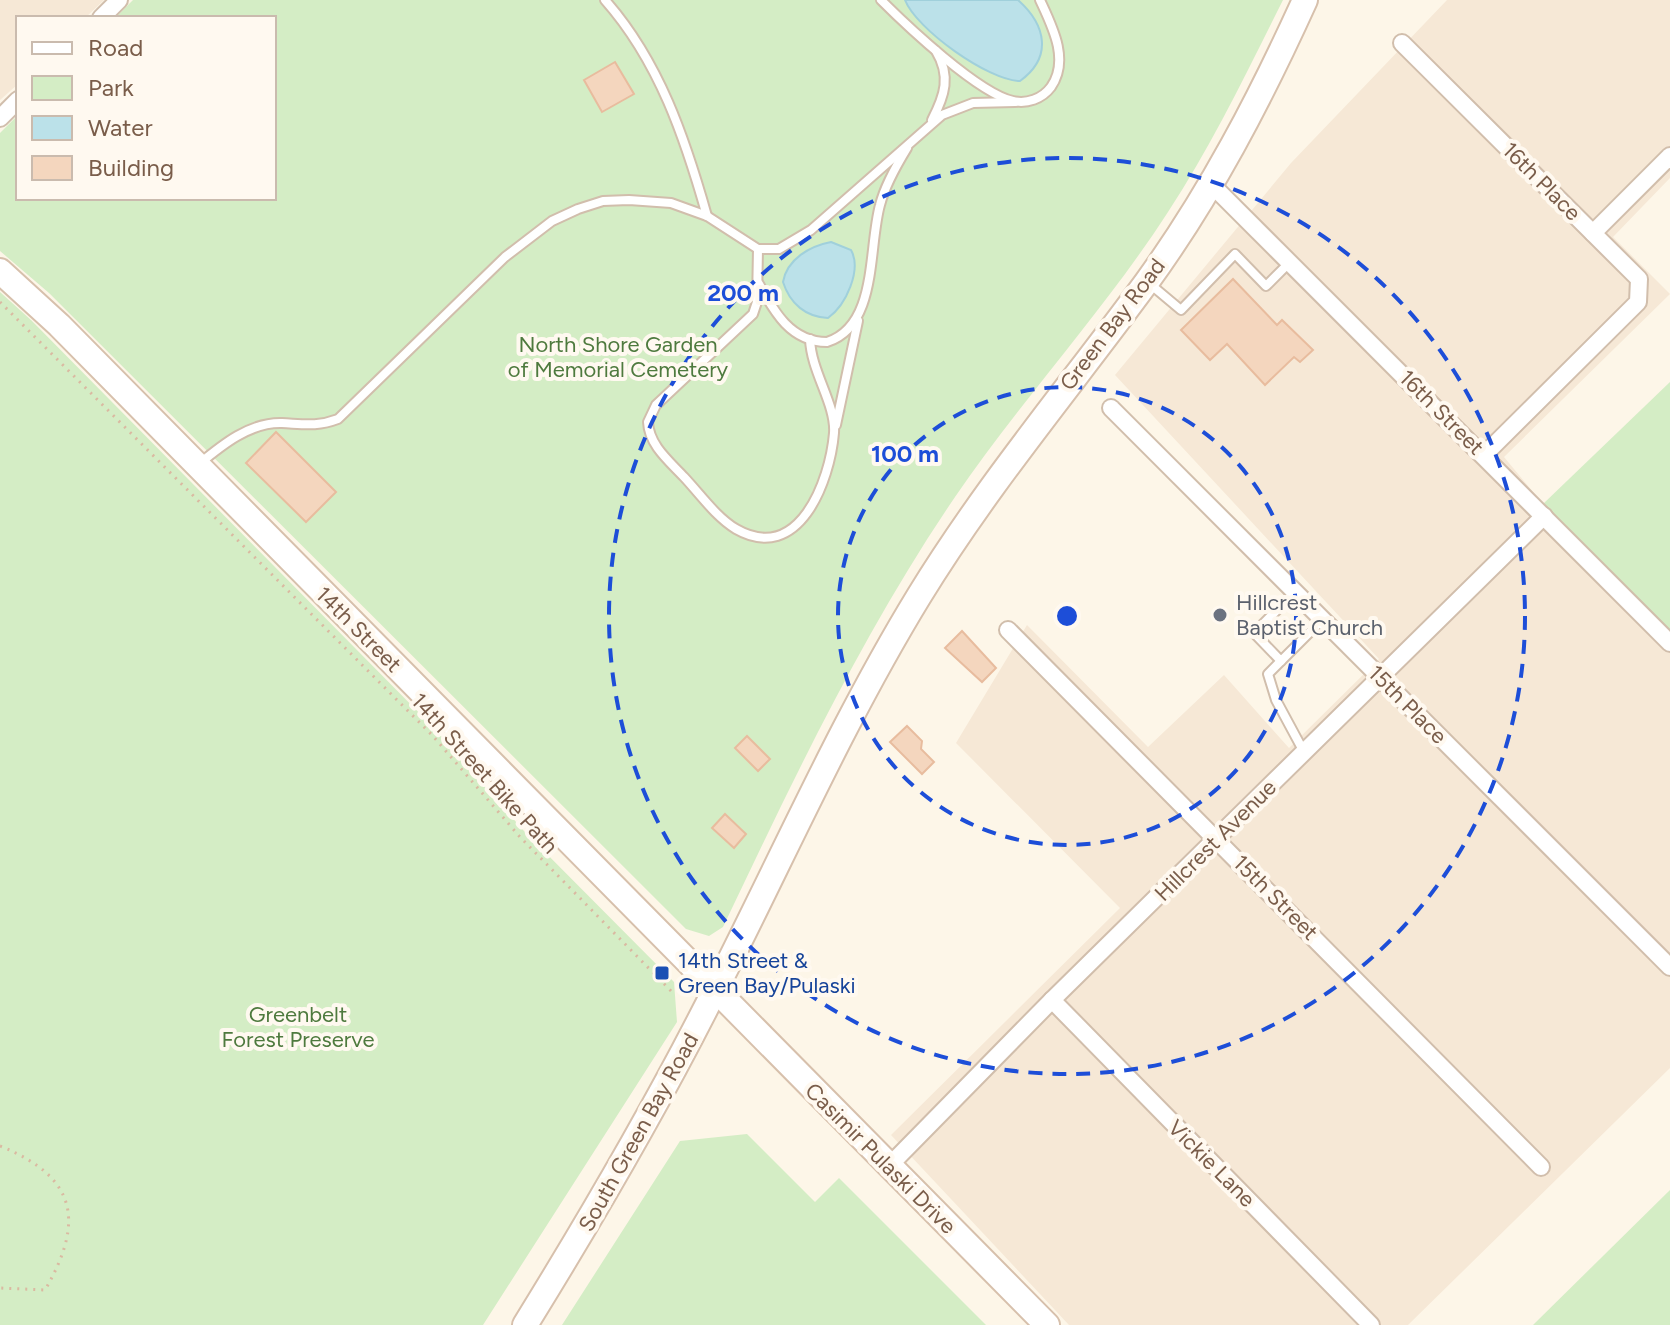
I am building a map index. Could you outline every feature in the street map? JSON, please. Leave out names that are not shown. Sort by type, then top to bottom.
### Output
[{"type":"main road","name":"Green Bay Road","points":[[896,635],[950,547],[1019,446],[1147,281],[1211,184],[1270,75],[1305,0]]},
{"type":"main road","name":"14th Street","points":[[0,271],[59,325],[716,990]]},
{"type":"main road","name":"South Green Bay Road","points":[[525,1325],[599,1204],[716,990],[896,635]]},
{"type":"main road","name":"Casimir Pulaski Drive","points":[[716,990],[1047,1325]]},
{"type":"street","points":[[103,16],[119,0]]},
{"type":"street","name":"16th Place","points":[[1402,43],[1639,279],[1638,302],[1484,455]]},
{"type":"street","points":[[0,118],[16,102]]},
{"type":"street","points":[[1593,233],[1670,156]]},
{"type":"street","name":"16th Street","points":[[1211,184],[1291,260],[1670,643]]},
{"type":"street","name":"15th Place","points":[[1111,408],[1670,967]]},
{"type":"street","name":"Hillcrest Avenue","points":[[889,1166],[1052,1000],[1544,516]]},
{"type":"street","name":"15th Street","points":[[1008,630],[1541,1167]]},
{"type":"street","name":"Vickie Lane","points":[[1052,1000],[1371,1325]]},
{"type":"lane","points":[[605,0],[622,20],[655,73],[695,175],[707,216]]},
{"type":"lane","points":[[881,0],[980,83],[1015,102]]},
{"type":"lane","points":[[197,465],[219,446],[262,426],[280,423],[322,425],[338,419],[505,257],[552,221],[603,201],[671,203],[707,216],[758,249],[779,249],[795,242],[931,122],[973,103],[1028,102],[1048,92],[1058,73],[1055,34],[1040,0]]},
{"type":"lane","points":[[931,122],[942,101],[946,73],[934,47]]},
{"type":"lane","points":[[758,249],[757,302],[746,324],[650,414],[648,431],[722,519],[748,534],[769,536],[789,530],[812,509],[834,436],[860,317],[880,202],[911,140]]},
{"type":"lane","points":[[1147,281],[1181,310],[1235,254],[1266,286],[1291,260]]},
{"type":"lane","points":[[758,283],[789,328],[810,339],[827,342],[836,339],[853,327],[860,317]]},
{"type":"lane","points":[[810,339],[811,357],[834,422],[834,436]]},
{"type":"lane","points":[[1281,661],[1254,633],[1296,591]]},
{"type":"lane","points":[[1304,752],[1276,700],[1268,674],[1323,618]]},
{"type":"path","name":"14th Street Bike Path","points":[[0,302],[432,735],[520,837],[675,995]]},
{"type":"path","points":[[0,1146],[24,1156],[54,1179],[63,1191],[70,1224],[68,1241],[45,1290],[0,1288]]},
{"type":"shaded area","points":[[0,0],[104,0],[87,16],[16,16],[16,86],[0,100]]},
{"type":"shaded area","points":[[1447,0],[1670,0],[1670,178],[1613,237],[1670,294],[1504,457],[1543,504],[1670,630],[1670,1068],[1408,1325],[1069,1325],[891,1135],[1120,908],[956,743],[1027,625],[1148,747],[1224,675],[1289,748],[1379,659],[1115,375],[1291,163]]},
{"type":"green space","name":"North Shore Garden of Memorial Cemetery","points":[[133,0],[1283,0],[1214,134],[1168,212],[1117,285],[981,461],[921,548],[831,708],[723,927],[709,936],[686,929],[49,293],[0,251],[0,133],[16,117],[16,200],[276,200],[276,16],[117,16]]},
{"type":"green space","name":"Greenbelt Forest Preserve","points":[[0,292],[436,730],[523,830],[674,982],[677,1022],[483,1325],[0,1325]]},
{"type":"green space","points":[[1670,382],[1670,630],[1543,504]]},
{"type":"green space","points":[[747,1134],[815,1202],[839,1178],[986,1325],[562,1325],[680,1141]]},
{"type":"green space","points":[[1670,1190],[1670,1325],[1533,1325]]},
{"type":"water","points":[[905,0],[1018,0],[1040,30],[1042,41],[1038,62],[1020,81],[990,72],[938,38],[923,25]]},
{"type":"water","points":[[831,242],[851,250],[855,267],[846,296],[828,318],[800,308],[783,282],[794,260],[815,247]]},
{"type":"building","points":[[615,62],[634,94],[602,112],[584,80]]},
{"type":"building","points":[[1233,279],[1277,325],[1282,320],[1313,350],[1300,362],[1294,357],[1265,385],[1227,344],[1210,360],[1181,330]]},
{"type":"building","points":[[276,432],[336,492],[306,522],[246,463]]},
{"type":"building","points":[[962,631],[996,668],[982,682],[945,648]]},
{"type":"building","points":[[907,726],[922,741],[921,749],[934,762],[922,774],[890,742]]},
{"type":"building","points":[[747,736],[770,759],[758,771],[735,748]]},
{"type":"building","points":[[725,814],[746,834],[734,848],[712,828]]},
{"type":"place","name":"Hillcrest Baptist Church","points":[[1220,615]]},
{"type":"place","name":"14th Street & Green Bay/Pulaski","points":[[662,973]]}]
